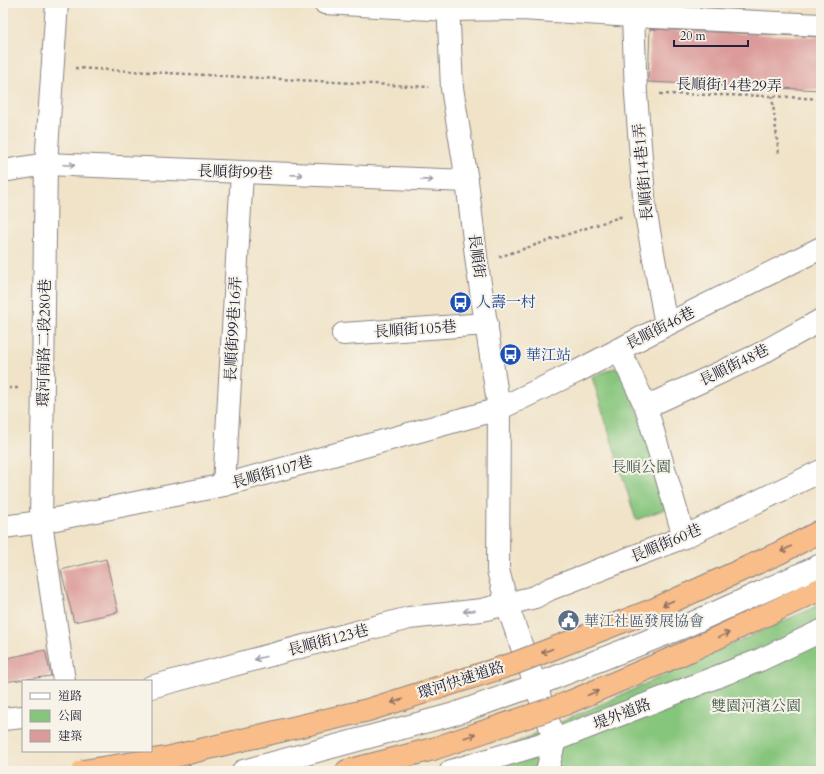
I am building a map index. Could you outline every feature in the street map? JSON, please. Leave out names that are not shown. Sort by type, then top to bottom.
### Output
[{"type":"highway","name":"環河快速道路","points":[[83,771],[171,757],[368,710],[512,664],[655,609],[780,553],[821,531]]},
{"type":"highway","points":[[347,771],[433,748],[565,704],[689,651],[821,589]]},
{"type":"highway","points":[[376,771],[433,748]]},
{"type":"street","name":"環河南路二段280巷","points":[[57,3],[46,164],[41,522],[64,680]]},
{"type":"street","points":[[325,3],[522,9],[821,25]]},
{"type":"street","name":"長順街","points":[[448,7],[452,88],[467,181],[499,408],[498,570],[507,605]]},
{"type":"street","name":"長順街14巷1弄","points":[[633,16],[636,94],[645,209],[666,325]]},
{"type":"street","name":"長順街99巷","points":[[3,171],[46,164],[467,181]]},
{"type":"street","name":"長順街99巷16弄","points":[[224,485],[242,173]]},
{"type":"street","name":"長順街46巷","points":[[499,408],[578,371],[666,325],[821,248]]},
{"type":"street","name":"長順街48巷","points":[[646,407],[760,354],[821,320]]},
{"type":"street","name":"長順街105巷","points":[[343,334],[487,324]]},
{"type":"street","points":[[619,349],[646,407],[684,537]]},
{"type":"street","name":"長順街107巷","points":[[3,527],[41,522],[224,485],[499,408]]},
{"type":"street","name":"長順街60巷","points":[[507,605],[535,597],[550,589],[684,537],[821,471]]},
{"type":"street","points":[[243,771],[454,714],[536,685],[686,626],[821,565]]},
{"type":"street","points":[[507,605],[555,740],[547,771]]},
{"type":"street","name":"長順街123巷","points":[[152,687],[409,618],[482,610],[507,605]]},
{"type":"street","name":"堤外道路","points":[[451,771],[555,740],[760,660],[821,631]]},
{"type":"street","points":[[3,719],[22,717]]},
{"type":"path","points":[[52,67],[452,88]]},
{"type":"path","name":"長順街14巷29弄","points":[[636,94],[772,96],[821,100]]},
{"type":"path","points":[[772,96],[779,155]]},
{"type":"path","points":[[478,264],[645,209]]},
{"type":"green space","name":"長順公園","points":[[614,368],[622,369],[673,506],[636,520],[592,377]]},
{"type":"green space","name":"雙園河濱公園","points":[[821,604],[821,771],[454,771]]},
{"type":"building","points":[[650,29],[821,37],[821,90],[648,82]]},
{"type":"building","points":[[106,559],[118,612],[74,622],[61,570]]},
{"type":"building","points":[[45,650],[51,676],[3,682],[3,659]]},
{"type":"place","name":"人壽一村","points":[[461,302]]},
{"type":"place","name":"華江站","points":[[511,355]]},
{"type":"place","name":"華江社區發展協會","points":[[569,621]]}]
